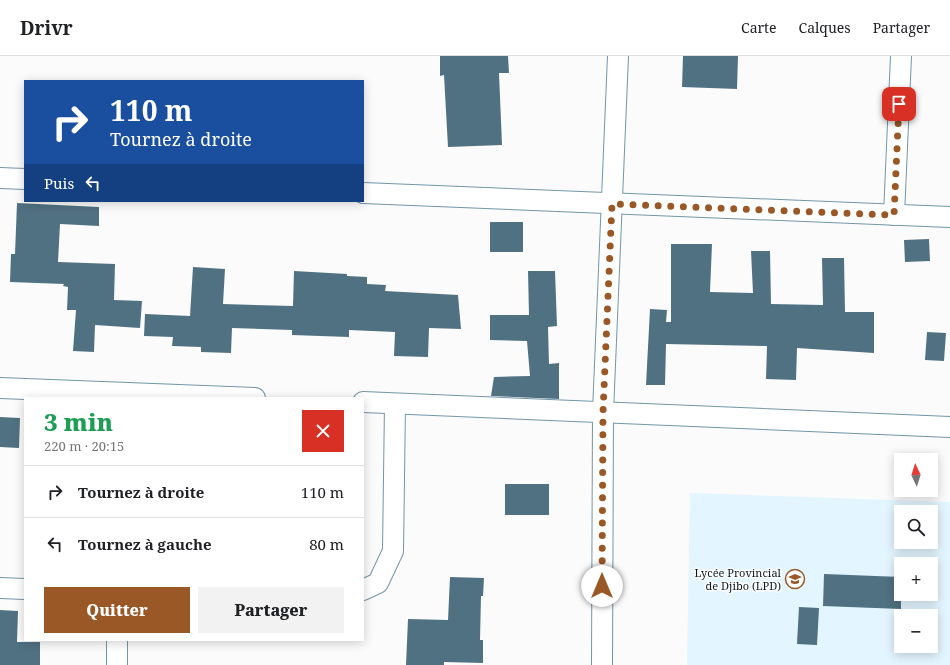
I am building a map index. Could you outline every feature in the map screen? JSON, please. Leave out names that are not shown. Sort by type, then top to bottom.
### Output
[{"type":"street","points":[[602,665],[603,412],[618,56]]},
{"type":"street","points":[[894,215],[901,56]]},
{"type":"street","points":[[0,178],[24,180]]},
{"type":"street","points":[[364,193],[950,217]]},
{"type":"street","points":[[0,388],[230,397]]},
{"type":"street","points":[[364,402],[950,427]]},
{"type":"street","points":[[364,590],[378,583],[393,551],[395,404]]},
{"type":"street","points":[[0,588],[24,589]]},
{"type":"street","points":[[117,641],[117,665]]},
{"type":"shaded area","name":"Lycée Provincial de Djibo (LPD)","points":[[690,493],[950,502],[950,665],[687,665]]},
{"type":"building","points":[[440,56],[508,56],[509,73],[499,73],[502,145],[448,147],[444,75],[440,76]]},
{"type":"building","points":[[683,56],[738,56],[737,89],[682,87]]},
{"type":"building","points":[[17,203],[99,207],[99,226],[60,224],[58,262],[115,264],[114,300],[142,301],[140,328],[95,325],[94,352],[73,351],[76,310],[67,310],[68,287],[63,286],[64,284],[10,282],[11,254],[15,254]]},
{"type":"building","points":[[490,222],[523,222],[523,252],[490,252]]},
{"type":"building","points":[[929,239],[930,261],[905,262],[904,240]]},
{"type":"building","points":[[671,244],[712,244],[710,292],[753,293],[751,251],[770,251],[771,304],[823,305],[822,258],[844,258],[845,312],[874,312],[874,353],[797,348],[796,380],[766,379],[767,346],[666,344],[665,385],[646,385],[650,309],[667,310],[666,322],[671,322]]},
{"type":"building","points":[[193,267],[225,269],[223,304],[293,306],[294,271],[347,274],[347,276],[367,277],[367,284],[386,285],[385,291],[458,295],[461,329],[429,328],[428,357],[394,356],[395,332],[349,330],[349,337],[292,335],[292,330],[232,328],[231,353],[201,352],[201,347],[172,346],[173,337],[144,336],[145,314],[190,316]]},
{"type":"building","points":[[528,271],[555,271],[557,326],[548,327],[549,364],[559,363],[559,399],[491,396],[494,377],[530,376],[527,341],[490,340],[490,315],[529,315]]},
{"type":"building","points":[[927,332],[946,333],[944,361],[925,360]]},
{"type":"building","points":[[0,417],[20,418],[19,448],[0,447]]},
{"type":"building","points":[[505,484],[549,484],[549,515],[505,515]]},
{"type":"building","points":[[824,574],[894,577],[894,601],[901,601],[901,609],[823,606]]},
{"type":"building","points":[[450,577],[484,578],[483,596],[481,596],[480,640],[483,640],[483,663],[444,662],[444,665],[406,665],[408,619],[448,620]]},
{"type":"building","points":[[799,607],[819,608],[817,645],[797,644]]},
{"type":"building","points":[[0,610],[18,611],[17,642],[40,642],[40,665],[0,665]]},
{"type":"place","name":"Lycée Provincial de Djibo (LPD)","points":[[795,579]]},
{"type":"route","points":[[602,586],[603,412],[612,204],[894,215],[899,104]]}]
